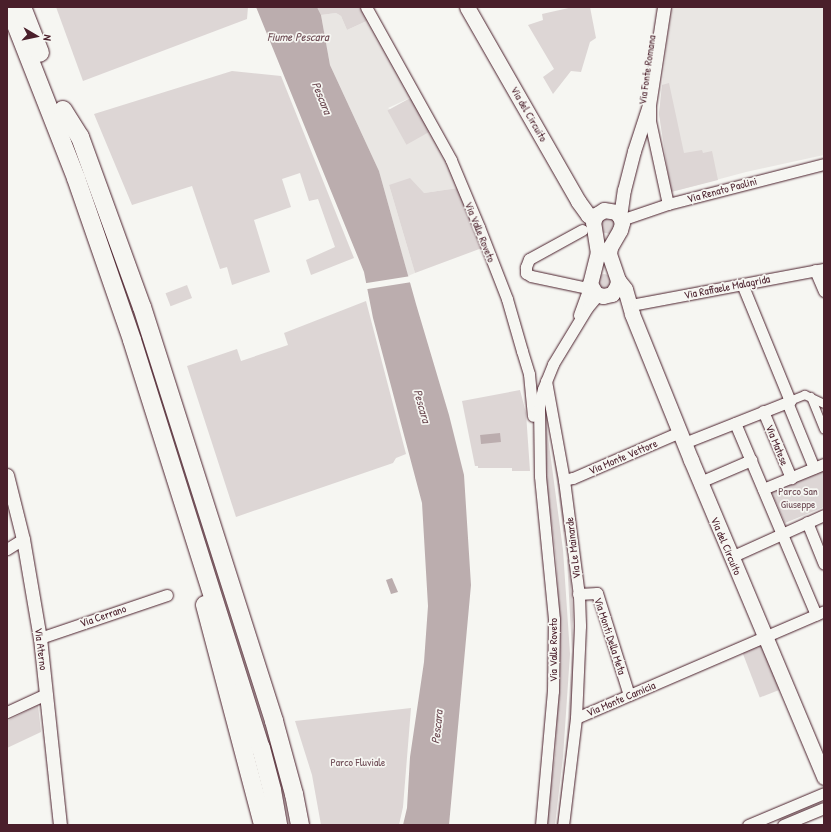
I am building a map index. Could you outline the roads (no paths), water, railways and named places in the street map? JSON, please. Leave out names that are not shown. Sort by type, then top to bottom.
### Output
[{"type":"highway","points":[[19,7],[12,22],[70,164],[196,521],[278,768],[289,825]]},
{"type":"highway","points":[[19,7],[63,110],[99,206],[196,521],[267,768],[278,825]]},
{"type":"highway","points":[[63,110],[80,137],[142,307],[274,721],[292,787],[300,825]]},
{"type":"highway","points":[[70,164],[68,176],[195,571],[263,825]]},
{"type":"main road","name":"Via del Circuito","points":[[466,7],[578,201],[594,222]]},
{"type":"main road","points":[[594,222],[613,211],[620,218]]},
{"type":"main road","name":"Via del Circuito","points":[[620,218],[620,230],[616,235],[609,254],[618,280],[625,289],[682,438],[824,777]]},
{"type":"main road","points":[[594,222],[604,238],[616,235]]},
{"type":"main road","points":[[594,222],[598,253],[596,291]]},
{"type":"main road","points":[[596,291],[614,292],[618,280]]},
{"type":"main road","points":[[596,291],[632,309]]},
{"type":"street","name":"Via Valle Roveto","points":[[366,7],[451,160],[507,299],[528,374],[536,466],[540,476]]},
{"type":"street","name":"Via Fonte Romana","points":[[640,133],[644,88],[656,7]]},
{"type":"street","name":"Via Fonte Romana","points":[[664,7],[650,105],[650,121],[668,204]]},
{"type":"street","name":"Via Fonte Romana","points":[[620,218],[624,190],[640,133],[650,105]]},
{"type":"street","name":"Via Renato Paolini","points":[[620,218],[668,204],[824,164]]},
{"type":"street","name":"Via Fonte Romana","points":[[594,222],[624,190]]},
{"type":"street","points":[[544,384],[553,364],[596,291],[531,276],[526,273],[526,267],[529,259],[594,222]]},
{"type":"street","points":[[822,269],[824,291]]},
{"type":"street","name":"Via Raffaele Malagrida","points":[[632,309],[742,284],[822,269]]},
{"type":"street","points":[[742,284],[788,401],[819,466],[763,489]]},
{"type":"street","name":"Via Valle Roveto","points":[[541,825],[553,691],[554,619],[540,476],[539,411],[544,384]]},
{"type":"street","name":"Via Le Mainarde","points":[[544,384],[564,480],[578,594],[580,626],[576,718]]},
{"type":"street","name":"Via Matese","points":[[682,438],[736,423],[805,395],[811,397]]},
{"type":"street","points":[[811,397],[824,404]]},
{"type":"street","points":[[811,397],[824,429]]},
{"type":"street","name":"Via Matese","points":[[763,411],[790,478]]},
{"type":"street","points":[[736,423],[782,534],[820,613]]},
{"type":"street","name":"Via Monte Vettore","points":[[564,480],[682,438]]},
{"type":"street","points":[[700,482],[751,460]]},
{"type":"street","name":"Via Aterno","points":[[7,475],[23,539],[40,638],[60,825]]},
{"type":"street","points":[[731,557],[824,515]]},
{"type":"street","points":[[807,522],[824,564]]},
{"type":"street","points":[[7,549],[23,539]]},
{"type":"street","name":"Via Monti Della Meta","points":[[578,594],[597,593],[629,695]]},
{"type":"street","name":"Via Cerrano","points":[[40,638],[167,595]]},
{"type":"street","name":"Via Monte Camicia","points":[[563,825],[571,773],[576,718],[765,638],[820,613]]},
{"type":"street","points":[[7,712],[46,694]]},
{"type":"street","points":[[748,825],[824,794]]},
{"type":"street","points":[[783,825],[824,808]]},
{"type":"water","name":"Fiume Pescara","points":[[256,7],[317,7],[321,15],[330,65],[379,171],[449,415],[464,475],[471,585],[449,825],[403,825],[407,808],[410,757],[424,662],[428,606],[422,503],[373,318],[364,272]]},
{"type":"water","points":[[500,433],[501,442],[481,444],[480,435]]},
{"type":"water","points":[[392,578],[398,592],[391,594],[386,580]]},
{"type":"water label","name":"Pescara","points":[[322,98]]},
{"type":"water label","name":"Pescara","points":[[422,406]]},
{"type":"water label","name":"Pescara","points":[[437,727]]},
{"type":"park label","name":"Parco San Giuseppe","points":[[798,498]]},
{"type":"park label","name":"Parco Fluviale","points":[[358,762]]}]
